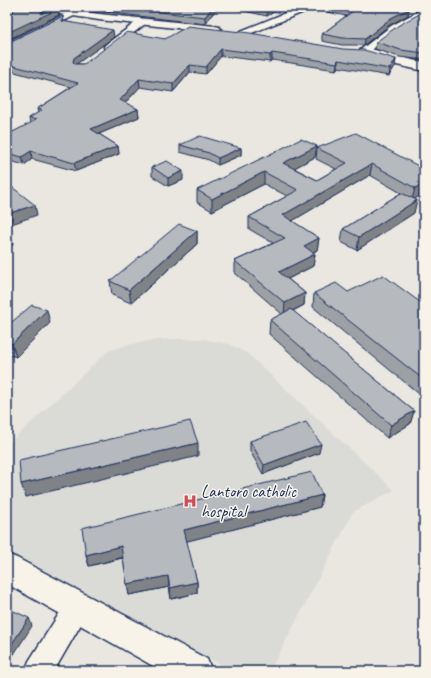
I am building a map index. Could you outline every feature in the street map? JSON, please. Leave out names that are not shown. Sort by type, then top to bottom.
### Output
[{"type":"street","points":[[34,7],[142,22],[265,36]]},
{"type":"street","points":[[244,33],[308,7]]},
{"type":"street","points":[[364,51],[394,28],[424,12]]},
{"type":"street","points":[[7,46],[73,13]]},
{"type":"street","points":[[98,54],[142,22]]},
{"type":"street","points":[[349,50],[364,51],[396,61],[424,67]]},
{"type":"street","points":[[7,568],[195,671]]},
{"type":"street","points":[[40,671],[78,607]]},
{"type":"shaded area","name":"Lantoro catholic hospital","points":[[202,339],[229,344],[248,354],[394,490],[353,512],[270,671],[233,671],[7,551],[7,445],[108,351],[127,345],[155,340]]},
{"type":"building","points":[[7,7],[42,7],[41,14],[53,8],[58,9],[7,33],[7,13],[14,11],[7,11]]},
{"type":"building","points":[[115,7],[213,7],[205,17]]},
{"type":"building","points":[[255,7],[272,7],[267,10]]},
{"type":"building","points":[[334,7],[400,7],[409,9],[391,18],[365,39],[343,38],[322,34],[353,11]]},
{"type":"building","points":[[423,12],[424,53],[401,50],[376,42],[399,25]]},
{"type":"building","points":[[63,16],[62,21],[113,30],[74,58],[73,62],[75,64],[84,64],[127,32],[165,39],[188,26],[250,33],[343,49],[364,50],[396,59],[390,69],[338,60],[337,63],[272,53],[270,55],[221,49],[206,67],[190,65],[173,84],[139,79],[120,100],[138,109],[91,129],[118,146],[74,163],[31,151],[22,157],[7,153],[7,135],[36,120],[29,118],[42,110],[37,109],[78,83],[7,64],[7,43]]},
{"type":"building","points":[[356,133],[424,169],[424,184],[415,188],[372,164],[283,215],[319,238],[304,246],[315,254],[279,272],[305,293],[285,303],[235,261],[285,238],[249,217],[298,190],[264,172],[212,199],[197,190],[301,139],[317,146],[283,163],[317,180],[347,163],[317,148]]},
{"type":"building","points":[[200,136],[241,148],[218,158],[209,153],[180,145]]},
{"type":"building","points":[[167,161],[183,171],[168,178],[152,167]]},
{"type":"building","points":[[12,187],[35,205],[7,214],[7,189]]},
{"type":"building","points":[[401,193],[417,200],[359,237],[343,229]]},
{"type":"building","points":[[7,218],[11,235],[7,236]]},
{"type":"building","points":[[179,224],[197,231],[129,290],[110,281]]},
{"type":"building","points":[[383,275],[424,305],[424,380],[314,293],[336,283],[348,292]]},
{"type":"building","points":[[32,305],[47,310],[12,344],[7,342],[7,326]]},
{"type":"building","points":[[291,309],[414,411],[391,425],[270,320]]},
{"type":"building","points":[[190,421],[198,443],[21,484],[19,460]]},
{"type":"building","points":[[306,422],[321,444],[264,465],[250,441]]},
{"type":"building","points":[[312,472],[322,495],[184,530],[197,582],[170,588],[168,576],[127,584],[121,546],[86,555],[82,528]]},
{"type":"building","points":[[7,608],[29,618],[7,651]]},
{"type":"place","name":"Lantoro catholic hospital","points":[[190,501]]}]
